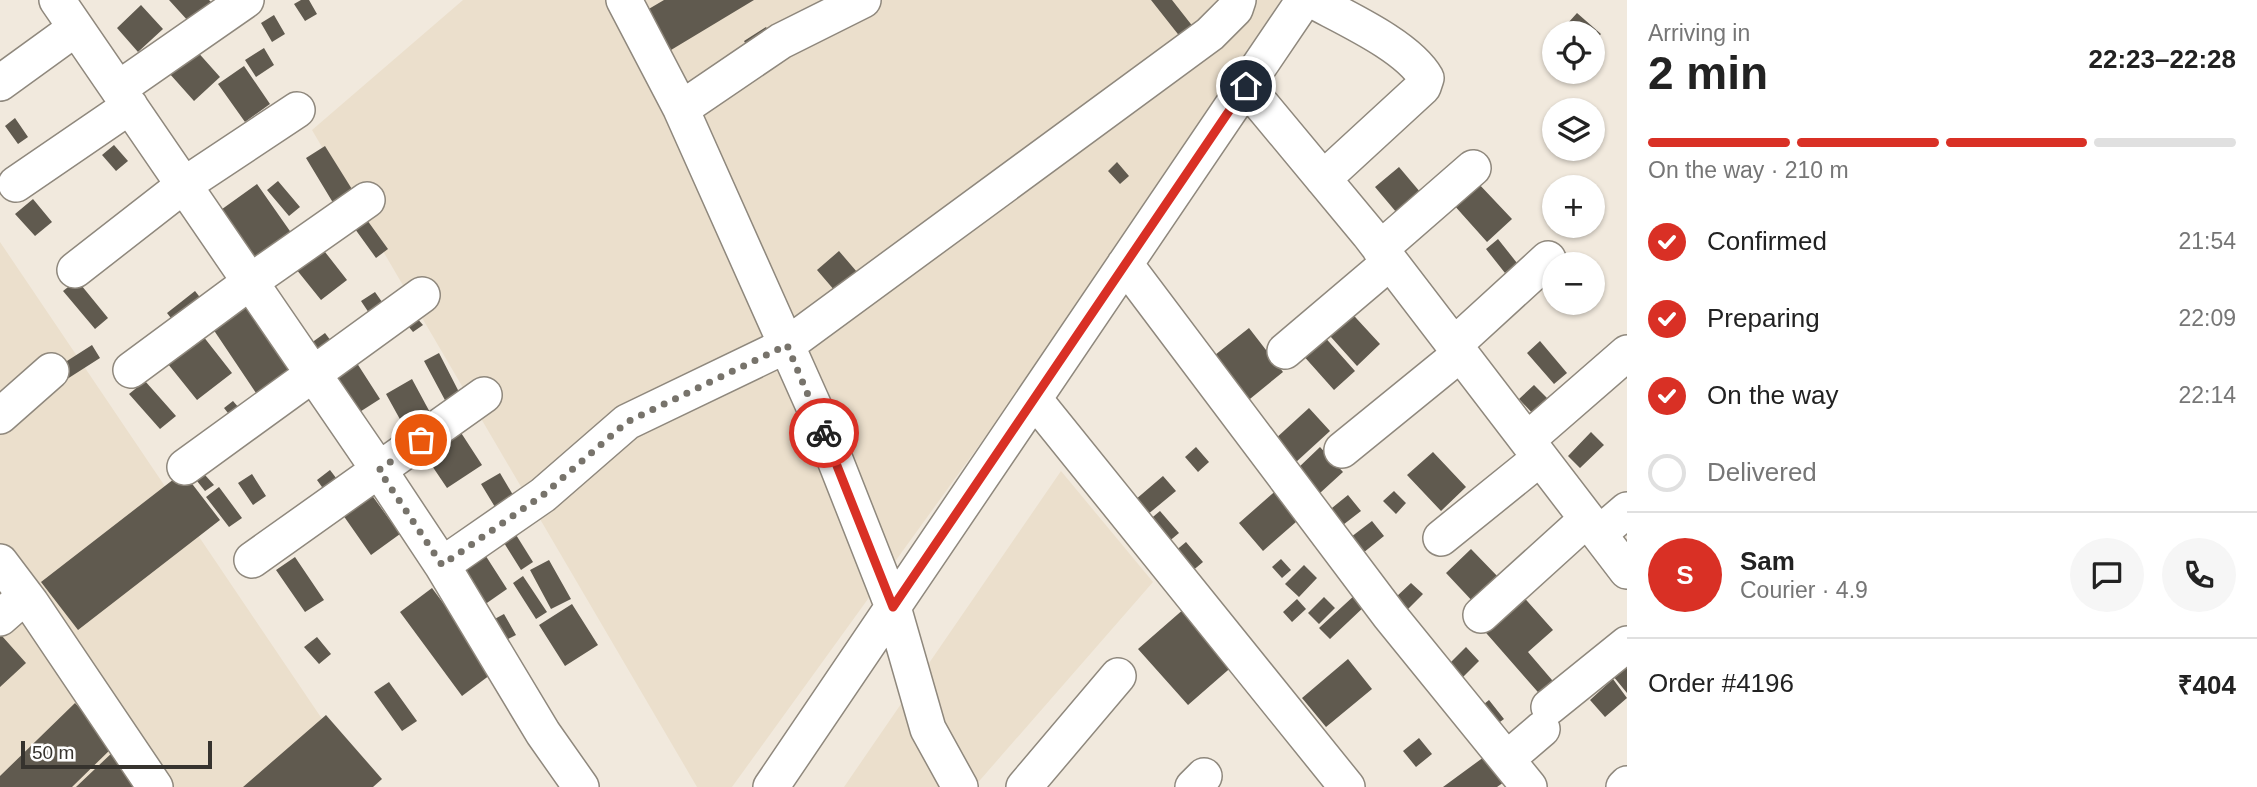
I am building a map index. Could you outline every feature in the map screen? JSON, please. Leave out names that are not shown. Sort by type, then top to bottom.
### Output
[{"type":"street","points":[[16,184],[246,0]]},
{"type":"street","points":[[624,0],[681,109],[815,409],[893,607],[928,729],[960,787]]},
{"type":"street","points":[[681,109],[781,41],[863,0]]},
{"type":"street","points":[[442,565],[543,495],[627,422],[787,345],[1180,57],[1227,18],[1235,9],[1238,0]]},
{"type":"street","points":[[771,787],[1304,0]]},
{"type":"street","points":[[1312,0],[1388,42],[1421,69],[1426,78],[1423,87],[1324,179]]},
{"type":"street","points":[[0,83],[67,9],[442,565],[543,733],[581,787]]},
{"type":"street","points":[[1246,86],[1385,255],[1627,571]]},
{"type":"street","points":[[75,270],[184,185],[297,110]]},
{"type":"street","points":[[1285,351],[1473,168]]},
{"type":"street","points":[[131,370],[367,200]]},
{"type":"street","points":[[1125,264],[1390,616],[1529,787]]},
{"type":"street","points":[[1342,450],[1457,350],[1542,265]]},
{"type":"street","points":[[185,467],[422,295]]},
{"type":"street","points":[[1441,538],[1534,449],[1627,353]]},
{"type":"street","points":[[0,416],[51,371]]},
{"type":"street","points":[[251,560],[484,394]]},
{"type":"street","points":[[1034,399],[1347,787]]},
{"type":"street","points":[[1481,615],[1593,527],[1627,510]]},
{"type":"street","points":[[0,562],[12,607],[155,787]]},
{"type":"street","points":[[1507,759],[1545,718],[1627,644]]},
{"type":"street","points":[[1024,787],[1118,676]]},
{"type":"shaded area","points":[[463,0],[1281,0],[1001,415],[732,787],[697,787],[312,130]]},
{"type":"shaded area","points":[[0,242],[368,787],[0,787]]},
{"type":"shaded area","points":[[1061,471],[1153,582],[974,787],[844,787]]},
{"type":"building","points":[[169,0],[209,0],[211,2],[189,22]]},
{"type":"building","points":[[309,0],[317,14],[305,21],[294,4]]},
{"type":"building","points":[[664,0],[754,0],[671,50],[647,10]]},
{"type":"building","points":[[1151,0],[1172,0],[1194,28],[1181,38]]},
{"type":"building","points":[[141,5],[163,29],[138,52],[117,28]]},
{"type":"building","points":[[1577,13],[1586,21],[1570,21]]},
{"type":"building","points":[[274,15],[285,34],[272,42],[261,23]]},
{"type":"building","points":[[766,27],[773,37],[750,52],[744,41]]},
{"type":"building","points":[[264,48],[274,65],[256,77],[245,60]]},
{"type":"building","points":[[195,49],[220,77],[194,101],[169,73]]},
{"type":"building","points":[[244,66],[270,104],[245,122],[218,84]]},
{"type":"building","points":[[15,118],[28,137],[18,144],[5,126]]},
{"type":"building","points":[[114,145],[128,161],[116,171],[102,155]]},
{"type":"building","points":[[325,146],[355,194],[335,206],[306,158]]},
{"type":"building","points":[[1117,162],[1129,176],[1120,184],[1108,171]]},
{"type":"building","points":[[1399,167],[1426,199],[1402,219],[1375,187]]},
{"type":"building","points":[[278,181],[300,207],[289,216],[267,190]]},
{"type":"building","points":[[1477,182],[1512,219],[1487,242],[1453,204]]},
{"type":"building","points":[[257,184],[292,234],[253,262],[218,212]]},
{"type":"building","points":[[33,199],[52,222],[35,236],[15,214]]},
{"type":"building","points":[[362,213],[388,249],[376,258],[350,222]]},
{"type":"building","points":[[1498,239],[1517,263],[1505,273],[1486,249]]},
{"type":"building","points":[[318,243],[347,280],[321,300],[292,264]]},
{"type":"building","points":[[839,251],[857,272],[835,291],[817,270]]},
{"type":"building","points":[[77,280],[108,318],[95,329],[63,291]]},
{"type":"building","points":[[195,291],[206,305],[178,327],[167,313]]},
{"type":"building","points":[[375,292],[387,309],[373,319],[361,301]]},
{"type":"building","points":[[244,296],[299,378],[262,402],[207,320]]},
{"type":"building","points":[[1345,306],[1380,344],[1357,366],[1322,327]]},
{"type":"building","points":[[409,309],[423,325],[413,332],[400,316]]},
{"type":"building","points":[[1249,328],[1283,372],[1245,403],[1210,359]]},
{"type":"building","points":[[325,333],[337,349],[318,362],[307,346]]},
{"type":"building","points":[[1322,334],[1355,371],[1334,390],[1301,353]]},
{"type":"building","points":[[203,336],[232,373],[197,400],[168,364]]},
{"type":"building","points":[[1540,341],[1567,373],[1554,384],[1527,353]]},
{"type":"building","points":[[92,345],[100,358],[64,381],[56,368]]},
{"type":"building","points":[[439,353],[460,394],[446,402],[424,361]]},
{"type":"building","points":[[353,357],[380,399],[355,415],[328,374]]},
{"type":"building","points":[[412,379],[433,418],[407,432],[386,394]]},
{"type":"building","points":[[145,381],[176,416],[160,429],[129,394]]},
{"type":"building","points":[[1534,385],[1550,401],[1535,416],[1519,399]]},
{"type":"building","points":[[233,401],[245,415],[235,422],[224,408]]},
{"type":"building","points":[[1309,408],[1330,431],[1295,463],[1274,440]]},
{"type":"building","points":[[456,425],[482,465],[447,488],[420,448]]},
{"type":"building","points":[[1591,432],[1604,445],[1580,468],[1568,456]]},
{"type":"building","points":[[1196,447],[1209,462],[1198,472],[1185,457]]},
{"type":"building","points":[[1320,447],[1343,472],[1320,493],[1297,469]]},
{"type":"building","points":[[1433,452],[1466,487],[1441,511],[1407,475]]},
{"type":"building","points":[[196,465],[214,485],[205,491],[189,471]]},
{"type":"building","points":[[330,470],[346,491],[332,501],[317,480]]},
{"type":"building","points":[[183,472],[220,520],[78,630],[41,582]]},
{"type":"building","points":[[500,473],[516,500],[498,512],[481,484]]},
{"type":"building","points":[[252,474],[266,496],[253,505],[238,483]]},
{"type":"building","points":[[1163,476],[1176,491],[1147,515],[1135,500]]},
{"type":"building","points":[[219,487],[242,518],[229,527],[206,497]]},
{"type":"building","points":[[1280,487],[1304,515],[1263,551],[1239,523]]},
{"type":"building","points":[[1394,491],[1406,503],[1396,514],[1383,501]]},
{"type":"building","points":[[371,494],[400,534],[371,555],[343,515]]},
{"type":"building","points":[[1348,495],[1361,511],[1339,528],[1327,512]]},
{"type":"building","points":[[1160,511],[1179,533],[1167,543],[1148,521]]},
{"type":"building","points":[[1372,521],[1384,536],[1363,553],[1351,537]]},
{"type":"building","points":[[513,530],[533,562],[521,570],[501,538]]},
{"type":"building","points":[[1186,542],[1203,562],[1191,572],[1174,552]]},
{"type":"building","points":[[1471,549],[1501,580],[1476,605],[1446,573]]},
{"type":"building","points":[[482,550],[507,589],[484,605],[458,564]]},
{"type":"building","points":[[295,557],[324,600],[305,612],[276,570]]},
{"type":"building","points":[[1281,559],[1291,570],[1282,578],[1272,567]]},
{"type":"building","points":[[549,560],[571,599],[551,609],[530,570]]},
{"type":"building","points":[[1304,565],[1317,578],[1299,597],[1285,584]]},
{"type":"building","points":[[523,576],[547,612],[536,619],[513,583]]},
{"type":"building","points":[[1411,583],[1423,594],[1408,609],[1396,597]]},
{"type":"building","points":[[432,588],[494,672],[462,696],[400,612]]},
{"type":"building","points":[[1519,592],[1553,630],[1528,652],[1558,687],[1544,699],[1480,626]]},
{"type":"building","points":[[1356,594],[1366,605],[1330,639],[1319,628]]},
{"type":"building","points":[[1324,597],[1335,608],[1319,624],[1308,613]]},
{"type":"building","points":[[1297,599],[1306,609],[1292,622],[1283,612]]},
{"type":"building","points":[[572,604],[598,645],[565,666],[539,625]]},
{"type":"building","points":[[1185,608],[1235,664],[1188,705],[1138,649]]},
{"type":"building","points":[[504,614],[516,635],[500,643],[489,622]]},
{"type":"building","points":[[2,636],[26,663],[0,687],[0,637]]},
{"type":"building","points":[[317,637],[331,654],[319,664],[304,647]]},
{"type":"building","points":[[1627,645],[1627,693],[1604,665]]},
{"type":"building","points":[[1466,647],[1479,661],[1457,683],[1444,669]]},
{"type":"building","points":[[1348,659],[1372,689],[1326,727],[1302,698]]},
{"type":"building","points":[[1613,679],[1627,698],[1605,717],[1590,700]]},
{"type":"building","points":[[389,682],[417,721],[402,731],[374,692]]},
{"type":"building","points":[[1489,700],[1504,719],[1489,730],[1474,712]]},
{"type":"building","points":[[75,703],[115,745],[72,787],[0,787],[0,776]]},
{"type":"building","points":[[326,715],[382,779],[373,787],[243,787]]},
{"type":"building","points":[[1419,738],[1432,754],[1416,767],[1403,751]]},
{"type":"building","points":[[115,750],[152,787],[76,787]]},
{"type":"building","points":[[1488,754],[1507,780],[1497,787],[1443,787]]},
{"type":"way so far","points":[[421,440],[379,470],[442,565],[543,495],[627,422],[787,345],[824,433]]},
{"type":"route","points":[[824,433],[893,607],[1246,86]]}]
